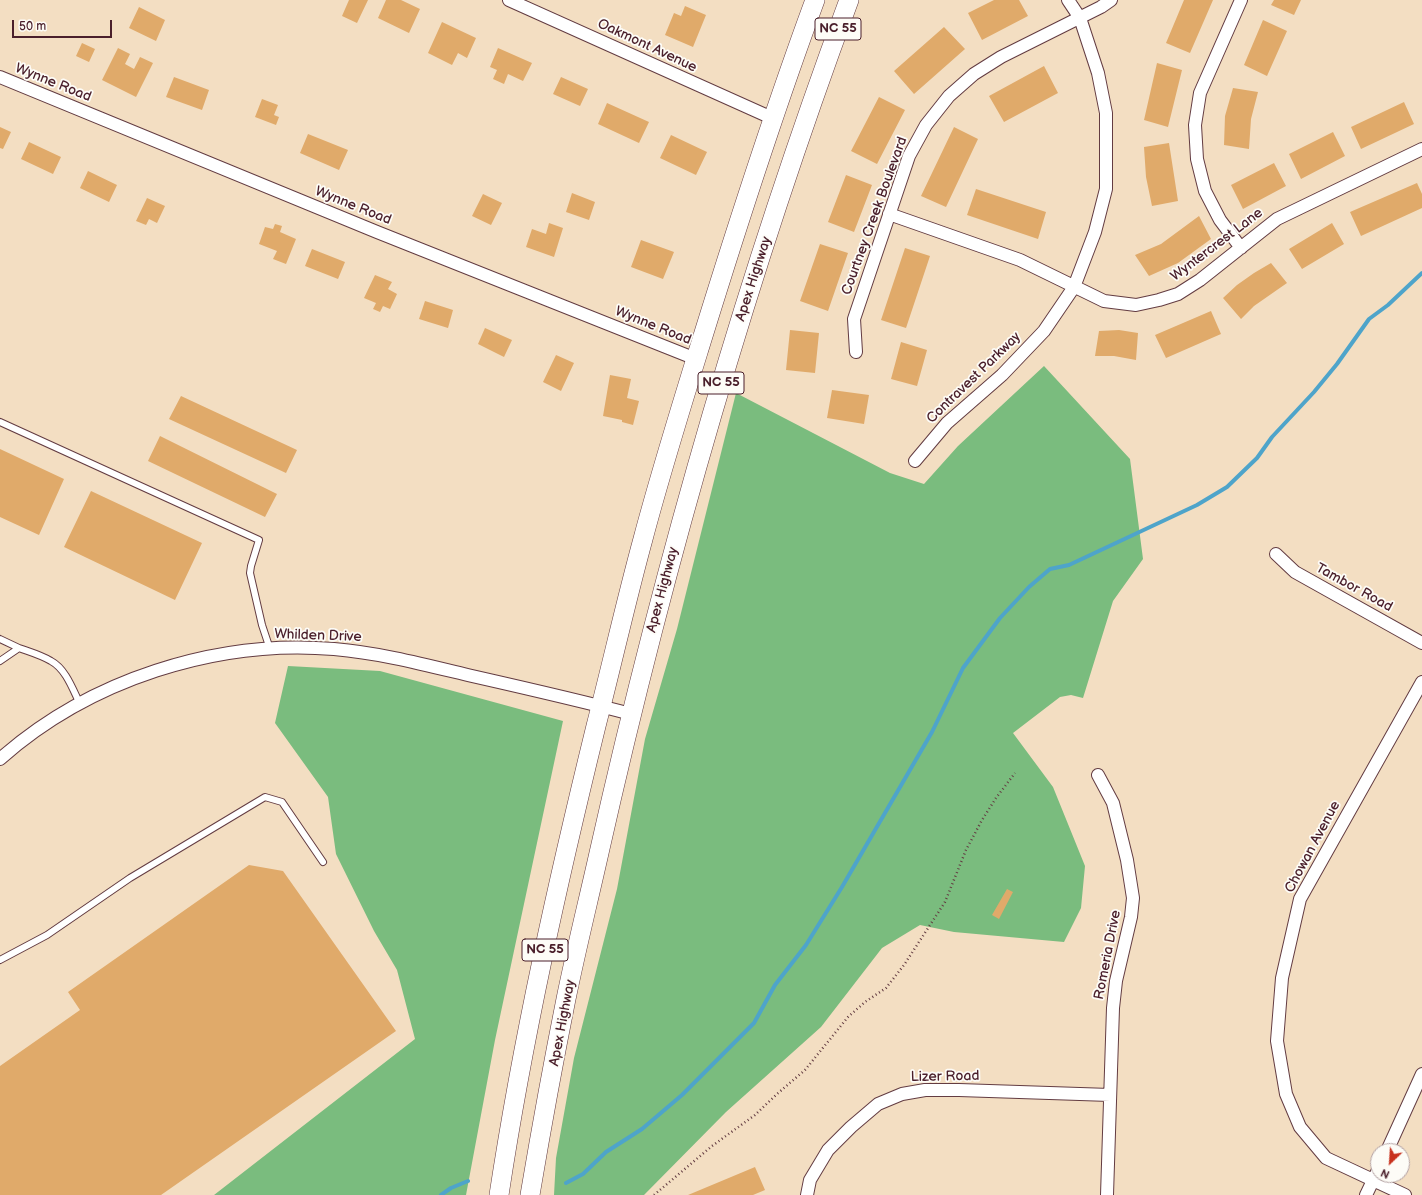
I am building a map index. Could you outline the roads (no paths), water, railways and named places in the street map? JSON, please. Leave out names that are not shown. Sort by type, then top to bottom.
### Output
[{"type":"main road","name":"NC 55","points":[[498,1195],[537,989],[578,802],[642,541],[728,253],[772,118],[815,0]]},
{"type":"main road","name":"Apex Highway","points":[[530,1195],[567,998],[631,714],[693,478],[724,372],[801,134],[849,0]]},
{"type":"street","name":"Oakmont Avenue","points":[[509,0],[772,118]]},
{"type":"street","name":"Contravest Parkway","points":[[915,461],[947,423],[1002,375],[1044,330],[1074,287],[1095,232],[1106,189],[1106,113],[1098,73],[1080,18],[1068,0]]},
{"type":"street","name":"Courtney Creek Boulevard","points":[[856,352],[854,319],[909,156],[926,125],[950,96],[974,74],[1001,57],[1080,18],[1111,0]]},
{"type":"street","points":[[1241,0],[1200,93],[1195,125],[1197,159],[1205,191],[1220,220],[1241,248]]},
{"type":"street","name":"Wynne Road","points":[[0,78],[385,235],[696,359]]},
{"type":"street","name":"Wyntercrest Lane","points":[[889,214],[1020,260],[1104,301],[1136,305],[1178,294],[1200,280],[1277,219],[1422,149]]},
{"type":"street","name":"Tambor Road","points":[[1276,554],[1294,572],[1422,643]]},
{"type":"street","name":"Whilden Drive","points":[[0,759],[59,716],[80,704],[128,681],[166,668],[200,659],[232,653],[270,649],[333,649],[396,658],[631,714]]},
{"type":"street","name":"Chowan Avenue","points":[[1370,1173],[1326,1158],[1300,1127],[1286,1094],[1277,1041],[1282,978],[1300,899],[1422,682]]},
{"type":"street","name":"Romeria Drive","points":[[1098,775],[1113,803],[1127,860],[1133,898],[1131,917],[1116,981],[1113,1015],[1106,1195]]},
{"type":"street","points":[[1391,1143],[1422,1074]]},
{"type":"street","name":"Lizer Road","points":[[807,1195],[810,1180],[828,1150],[851,1127],[878,1104],[902,1094],[925,1090],[959,1090],[1110,1095]]},
{"type":"street","points":[[1366,1195],[1372,1183]]},
{"type":"street","name":"Chowan Avenue","points":[[1388,1183],[1405,1195]]},
{"type":"lane","points":[[0,422],[259,540],[250,566],[250,573],[262,625],[270,649]]},
{"type":"lane","points":[[0,639],[52,661],[69,681],[80,704]]},
{"type":"lane","points":[[0,661],[19,648]]},
{"type":"lane","points":[[0,960],[47,935],[130,878],[265,797],[282,802],[323,862]]},
{"type":"waterway","points":[[566,1183],[583,1174],[606,1152],[642,1129],[682,1095],[754,1023],[775,985],[806,945],[842,887],[932,732],[963,668],[1000,618],[1029,587],[1050,569],[1069,565],[1197,505],[1227,487],[1257,458],[1272,437],[1314,392],[1337,364],[1369,319],[1388,305],[1422,273]]},
{"type":"waterway","points":[[441,1195],[451,1188],[468,1181]]}]
